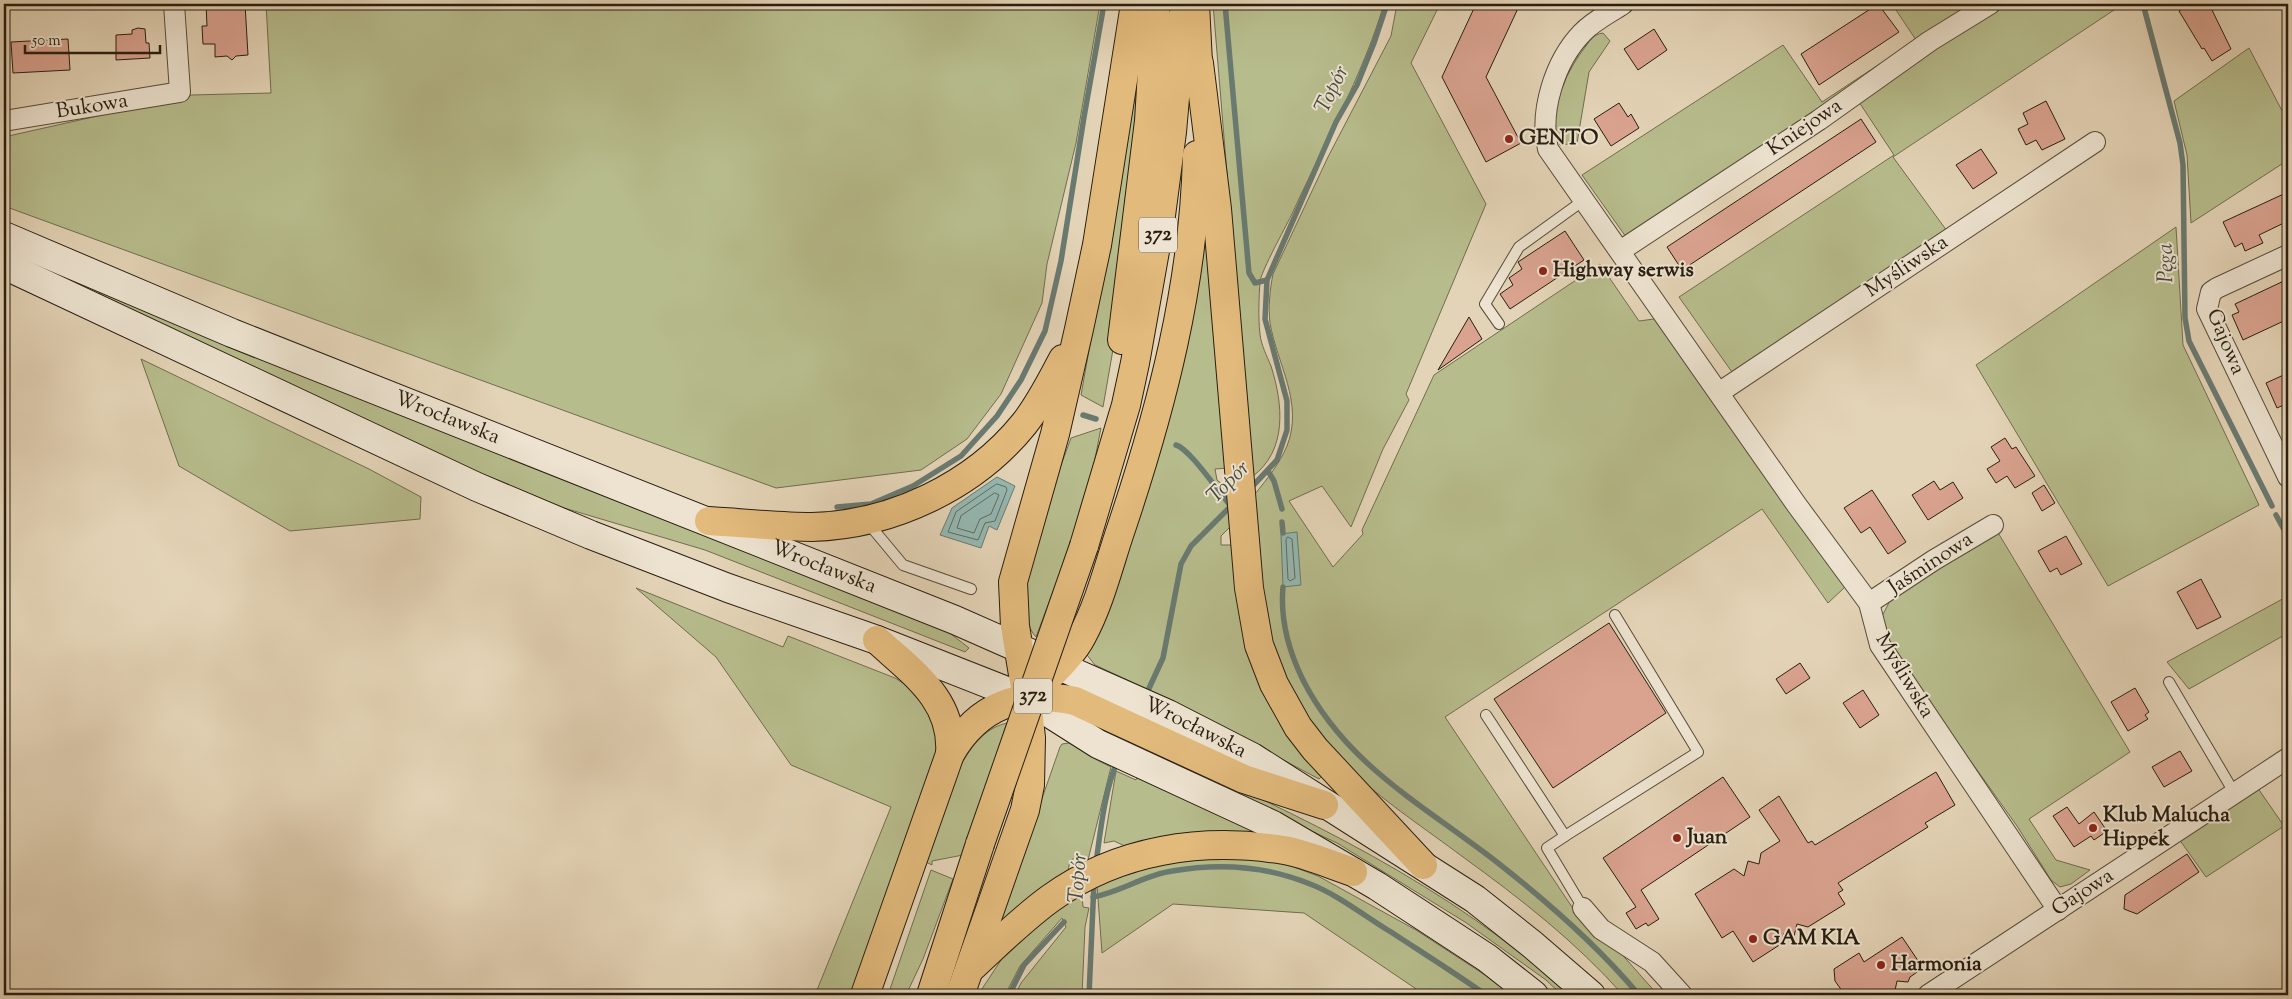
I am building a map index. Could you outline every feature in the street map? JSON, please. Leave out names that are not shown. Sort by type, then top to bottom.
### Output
[{"type":"main road","points":[[960,995],[1025,810],[1030,786],[1031,760],[1027,699],[1018,647],[1013,604],[1013,582],[1055,434],[1080,329],[1097,245],[1136,4]]},
{"type":"main road","name":"372","points":[[1108,463],[1149,121],[1156,4]]},
{"type":"main road","name":"372","points":[[931,995],[980,844],[1084,546],[1126,405],[1136,363],[1160,223],[1172,132],[1183,4]]},
{"type":"main road","points":[[1195,4],[1199,64],[1217,209],[1245,546],[1253,618],[1259,644],[1274,684],[1298,727],[1423,865]]},
{"type":"main road","points":[[1027,699],[1060,664],[1082,636],[1098,598],[1146,456],[1168,374],[1183,294],[1194,208],[1199,64]]},
{"type":"main road","name":"Wrocławska","points":[[4,236],[241,336],[709,521],[1060,664],[1117,690],[1162,725]]},
{"type":"main road","points":[[4,265],[477,487],[600,539],[728,588],[877,640],[1027,699],[1098,744],[1273,825],[1353,872],[1487,958],[1534,995]]},
{"type":"main road","points":[[709,521],[813,527],[866,520],[890,514],[947,489],[1001,450],[1040,401],[1080,329]]},
{"type":"main road","points":[[877,640],[933,692],[949,728],[950,754]]},
{"type":"main road","points":[[865,995],[950,754],[961,736],[987,712],[1006,703],[1054,697],[1075,701],[1107,715],[1162,725],[1244,779],[1324,805],[1423,865],[1497,916],[1590,995]]},
{"type":"main road","points":[[969,969],[1050,898],[1084,877],[1141,854],[1176,847],[1238,845],[1286,850],[1353,872]]},
{"type":"main road","name":"372","points":[[914,995],[963,895]]},
{"type":"street","name":"Bukowa","points":[[4,121],[180,92],[174,4]]},
{"type":"street","name":"Myśliwska","points":[[1623,4],[1583,31],[1566,51],[1556,73],[1550,97],[1545,134],[1548,149],[1720,392],[1796,504],[1869,603],[1880,645],[2058,910]]},
{"type":"street","name":"Kniejowa","points":[[1620,251],[1820,120],[1930,41],[1990,4]]},
{"type":"street","name":"Myśliwska","points":[[1720,392],[2095,142]]},
{"type":"street","name":"Gajowa","points":[[2288,256],[2217,288],[2211,292],[2208,299],[2209,316],[2280,439],[2288,477]]},
{"type":"street","name":"Jaśminowa","points":[[1869,603],[1934,560],[1993,525]]},
{"type":"street","name":"Gajowa","points":[[1928,995],[2288,758]]},
{"type":"street","points":[[1583,908],[1601,929],[1652,962],[1682,995]]},
{"type":"lane","points":[[1499,324],[1485,304],[1519,247],[1584,200]]},
{"type":"lane","points":[[866,520],[903,565],[971,589]]},
{"type":"lane","points":[[1583,908],[1547,848],[1698,752],[1615,615]]},
{"type":"lane","points":[[2169,682],[2235,794]]},
{"type":"lane","points":[[1486,715],[1565,836]]},
{"type":"green space","points":[[266,4],[1100,4],[1076,143],[1047,264],[1042,303],[1001,394],[967,439],[921,470],[776,488],[4,206],[4,137],[191,95],[271,93]]},
{"type":"green space","points":[[1213,4],[1384,4],[1354,84],[1260,281],[1260,334],[1275,381],[1280,411],[1280,426],[1272,454],[1264,466],[1252,477]]},
{"type":"green space","points":[[1397,4],[1440,4],[1411,63],[1486,204],[1406,394],[1409,400],[1383,449],[1351,527],[1322,486],[1289,501],[1333,567],[1363,534],[1362,530],[1434,375],[1600,264],[1639,321],[1654,319],[1845,587],[1828,603],[1762,509],[1445,717],[1576,913],[1597,939],[1618,950],[1658,995],[1623,995],[1586,957],[1547,922],[1358,777],[1316,731],[1298,702],[1282,669],[1269,627],[1262,583],[1255,494],[1281,459],[1291,430],[1292,414],[1288,384],[1270,323],[1269,311],[1273,274],[1328,157],[1391,36]]},
{"type":"green space","points":[[1892,4],[2123,4],[1893,157],[1947,231],[1734,375],[1679,297],[1894,155],[1859,102],[1626,237],[1582,175],[1783,45],[1822,102],[1916,40]]},
{"type":"green space","points":[[1603,33],[1610,41],[1589,72],[1577,143],[1560,145],[1555,121],[1556,108],[1564,83],[1589,41],[1596,35]]},
{"type":"green space","points":[[1144,43],[1119,315],[1103,407],[1081,395]]},
{"type":"green space","points":[[2249,48],[2288,122],[2288,160],[2191,223],[2187,155],[2174,101]]},
{"type":"green space","points":[[1204,214],[1228,468],[1215,469],[1217,480],[1222,484],[1228,485],[1232,525],[1221,536],[1221,545],[1233,545],[1240,612],[1254,670],[1280,723],[1322,776],[1319,779],[1173,701],[1095,665],[1087,655]]},
{"type":"green space","points":[[2176,227],[2183,345],[2259,505],[2108,586],[1976,365]]},
{"type":"green space","points":[[100,290],[938,624],[969,648],[965,652],[705,550],[524,496],[99,294]]},
{"type":"green space","points":[[141,359],[369,469],[421,497],[420,519],[290,531],[179,466]]},
{"type":"green space","points":[[1101,428],[1087,500],[1084,499],[1070,546],[1036,637],[1028,621],[1026,598],[1029,570],[1045,510],[1071,438]]},
{"type":"green space","points":[[1997,531],[2130,752],[2029,819],[2056,860],[2090,870],[2071,884],[2060,887],[2051,880],[2017,826],[1895,655],[1881,618],[1892,597]]},
{"type":"green space","points":[[636,588],[783,647],[788,636],[895,678],[917,692],[943,736],[854,995],[815,995],[891,807],[791,765],[716,657]]},
{"type":"green space","points":[[2288,596],[2288,633],[2189,689],[2167,662]]},
{"type":"green space","points":[[1007,723],[963,855],[932,861],[932,865],[926,862],[953,781],[964,761],[976,743],[990,730]]},
{"type":"green space","points":[[1069,743],[1092,753],[1091,757],[1111,767],[1088,860],[1079,857],[1070,860],[1068,871],[996,930],[1060,747],[1062,744]]},
{"type":"green space","points":[[1154,750],[1318,827],[1424,886],[1475,920],[1523,956],[1569,995],[1562,995],[1546,980],[1465,922],[1337,843],[1152,756]]},
{"type":"green space","points":[[1116,771],[1136,780],[1138,775],[1271,835],[1127,847],[1114,841],[1104,843]]},
{"type":"green space","points":[[2257,787],[2284,826],[2206,877],[2179,839]]},
{"type":"green space","points":[[1187,855],[1278,861],[1318,876],[1416,930],[1485,975],[1511,995],[1425,995],[1304,913],[1173,904],[1102,953],[1097,885],[1116,876]]},
{"type":"green space","points":[[931,870],[953,879],[923,959],[906,995],[888,995]]},
{"type":"green space","points":[[1079,893],[1082,895],[1083,907],[1089,908],[1085,927],[1082,995],[1015,995],[1021,983],[1066,927],[1062,918],[1020,966],[1005,995],[978,995],[1005,954],[1028,929]]},
{"type":"water","points":[[997,477],[1015,486],[997,530],[989,526],[981,548],[940,535],[952,508]]},
{"type":"water","points":[[1297,532],[1301,585],[1283,587],[1281,534]]},
{"type":"building","points":[[206,4],[245,4],[248,55],[236,56],[232,60],[227,56],[215,57],[215,44],[203,44],[202,26],[207,26]]},
{"type":"building","points":[[1476,4],[1520,4],[1486,77],[1521,143],[1486,162],[1442,77]]},
{"type":"building","points":[[1878,4],[1899,32],[1819,85],[1801,54]]},
{"type":"building","points":[[2190,4],[2206,4],[2209,9],[2211,8],[2231,49],[2212,61],[2204,48],[2202,49],[2179,11]]},
{"type":"building","points":[[138,28],[145,29],[146,43],[149,43],[150,58],[116,60],[116,35],[132,34],[132,30]]},
{"type":"building","points":[[1654,29],[1667,50],[1638,70],[1624,49]]},
{"type":"building","points":[[68,39],[70,70],[13,73],[11,42]]},
{"type":"building","points":[[2046,101],[2065,139],[2042,150],[2036,140],[2026,145],[2018,129],[2028,124],[2023,113]]},
{"type":"building","points":[[1619,103],[1628,117],[1631,114],[1639,128],[1611,146],[1594,119]]},
{"type":"building","points":[[1861,119],[1876,142],[1682,270],[1667,247]]},
{"type":"building","points":[[1981,149],[1997,173],[1973,189],[1956,165]]},
{"type":"building","points":[[2288,192],[2288,221],[2259,235],[2263,243],[2245,251],[2242,243],[2235,247],[2223,222]]},
{"type":"building","name":"Highway serwis","points":[[1565,231],[1584,260],[1510,309],[1500,294],[1513,285],[1509,278],[1522,269],[1518,262]]},
{"type":"building","points":[[2288,279],[2288,319],[2243,340],[2232,315],[2239,312],[2235,304]]},
{"type":"building","points":[[1469,317],[1482,339],[1438,370]]},
{"type":"building","points":[[2288,373],[2288,403],[2277,408],[2266,383]]},
{"type":"building","points":[[2005,438],[2012,449],[2016,447],[2035,476],[2015,488],[2007,476],[1996,483],[1987,469],[2000,461],[1991,447]]},
{"type":"building","points":[[1934,481],[1940,490],[1953,482],[1963,498],[1928,520],[1912,495]]},
{"type":"building","points":[[2044,485],[2055,503],[2042,511],[2032,493]]},
{"type":"building","points":[[1872,490],[1906,542],[1888,554],[1870,527],[1861,533],[1844,508]]},
{"type":"building","points":[[2066,536],[2082,564],[2061,575],[2057,568],[2050,572],[2038,551]]},
{"type":"building","points":[[2201,579],[2221,617],[2197,629],[2177,592]]},
{"type":"building","points":[[1609,623],[1666,713],[1553,788],[1494,699]]},
{"type":"building","points":[[1800,663],[1810,678],[1786,694],[1776,679]]},
{"type":"building","points":[[2135,688],[2149,712],[2145,715],[2148,719],[2128,731],[2111,702]]},
{"type":"building","points":[[1863,690],[1879,715],[1860,728],[1843,703]]},
{"type":"building","points":[[2180,751],[2192,771],[2164,787],[2152,767]]},
{"type":"building","points":[[1936,772],[1955,805],[1925,823],[1928,827],[1838,883],[1843,890],[1838,893],[1845,904],[1808,927],[1797,924],[1794,936],[1784,933],[1781,944],[1753,962],[1733,931],[1722,938],[1695,894],[1734,869],[1744,876],[1748,861],[1759,864],[1761,853],[1780,841],[1759,810],[1779,796],[1808,843],[1812,841],[1815,845]]},
{"type":"building","name":"Juan","points":[[1723,777],[1750,817],[1641,890],[1659,919],[1648,926],[1646,923],[1636,929],[1626,913],[1636,907],[1603,858]]},
{"type":"building","points":[[2067,807],[2079,824],[2094,812],[2107,831],[2094,840],[2091,836],[2074,847],[2053,816]]},
{"type":"building","points":[[2187,854],[2199,872],[2137,914],[2124,909],[2125,895]]},
{"type":"building","name":"Harmonia","points":[[1902,937],[1923,968],[1910,977],[1908,982],[1897,981],[1894,995],[1845,995],[1835,981],[1834,969],[1859,953],[1864,962]]},
{"type":"waterway","points":[[837,507],[871,504],[913,486],[961,456],[997,416],[1021,380],[1045,331],[1061,261],[1104,4]]},
{"type":"waterway","points":[[1225,4],[1249,273],[1255,283],[1267,280]]},
{"type":"waterway","name":"Topór","points":[[1249,490],[1277,460],[1287,430],[1287,401],[1265,319],[1267,280],[1336,122],[1357,85],[1387,4]]},
{"type":"waterway","name":"Pęga","points":[[2143,4],[2180,143],[2183,165],[2185,318],[2189,341],[2272,506]]},
{"type":"waterway","points":[[1083,415],[1096,419]]},
{"type":"waterway","points":[[1176,445],[1189,454],[1231,506]]},
{"type":"waterway","points":[[1268,471],[1274,481],[1282,509]]},
{"type":"waterway","name":"Topór","points":[[1145,697],[1163,658],[1181,564],[1191,546],[1233,504]]},
{"type":"waterway","name":"Pęga","points":[[2276,515],[2288,537]]},
{"type":"waterway","points":[[1282,522],[1283,533]]},
{"type":"waterway","points":[[1283,587],[1284,623],[1293,656],[1302,678],[1320,709],[1340,736],[1389,782],[1498,863],[1554,909],[1607,959],[1639,995]]},
{"type":"waterway","name":"Topór","points":[[1096,863],[1106,797],[1118,760]]},
{"type":"waterway","points":[[1093,897],[1162,873],[1189,869],[1224,867],[1276,873],[1320,888],[1341,900],[1486,995]]},
{"type":"waterway","name":"Topór","points":[[1089,995],[1094,883]]},
{"type":"waterway","points":[[1009,995],[1024,965],[1064,922]]},
{"type":"place","name":"GENTO","points":[[1509,139]]},
{"type":"place","name":"Highway serwis","points":[[1543,271]]},
{"type":"place","name":"Klub Malucha Hippek","points":[[2093,828]]},
{"type":"place","name":"Juan","points":[[1677,838]]},
{"type":"place","name":"GAM KIA","points":[[1753,939]]},
{"type":"place","name":"Harmonia","points":[[1881,965]]}]
